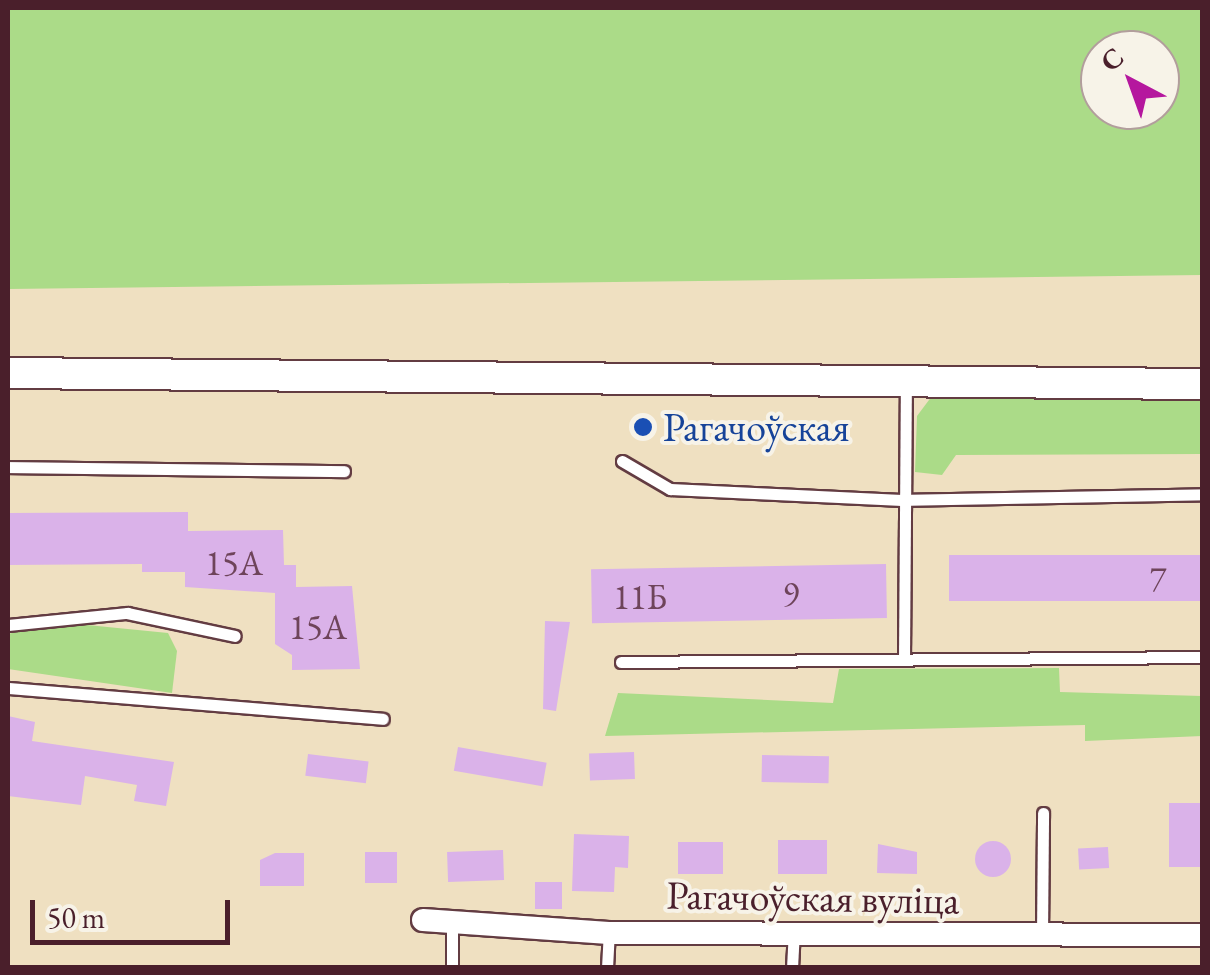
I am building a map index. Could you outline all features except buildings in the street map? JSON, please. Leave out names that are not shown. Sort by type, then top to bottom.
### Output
[{"type":"main road","points":[[8,373],[1202,384]]},
{"type":"street","name":"Рагачоўская вуліца","points":[[423,920],[609,933],[1202,934]]},
{"type":"lane","points":[[904,660],[902,500],[906,382]]},
{"type":"lane","points":[[622,462],[670,488],[902,500],[1202,494]]},
{"type":"lane","points":[[8,467],[344,471]]},
{"type":"lane","points":[[8,625],[127,614],[235,636]]},
{"type":"lane","points":[[621,662],[1202,657]]},
{"type":"lane","points":[[8,688],[383,719]]},
{"type":"lane","points":[[1042,813],[1042,936]]},
{"type":"lane","points":[[452,920],[452,968]]},
{"type":"lane","points":[[608,968],[609,933]]},
{"type":"lane","points":[[792,968],[794,934]]},
{"type":"green space","points":[[8,8],[1202,8],[1202,275],[8,289]]},
{"type":"green space","points":[[1202,393],[1202,454],[956,455],[942,475],[915,472],[917,416],[932,396]]},
{"type":"green space","points":[[57,622],[168,633],[177,651],[172,693],[8,669],[8,634]]},
{"type":"green space","points":[[1059,668],[1060,692],[1202,696],[1202,736],[1085,741],[1085,725],[605,736],[618,693],[833,703],[839,669]]},
{"type":"place","name":"Рагачоўская","points":[[643,427]]}]
